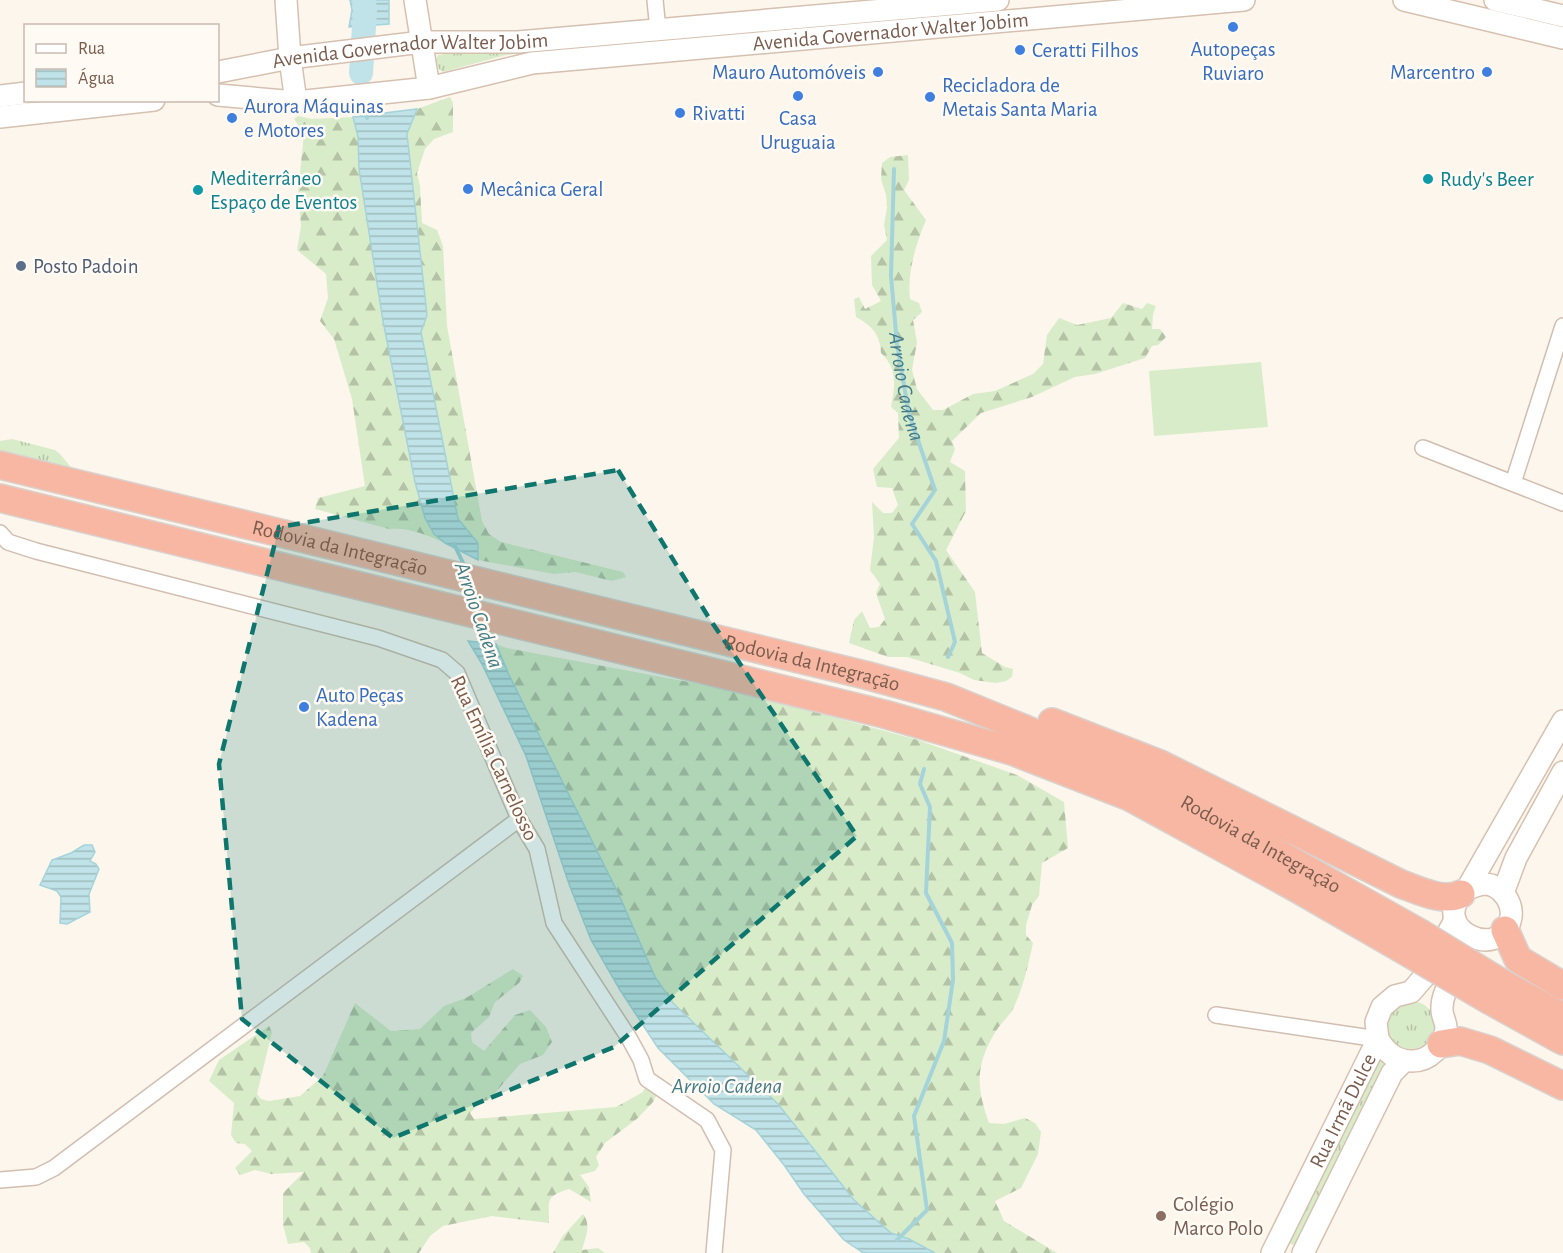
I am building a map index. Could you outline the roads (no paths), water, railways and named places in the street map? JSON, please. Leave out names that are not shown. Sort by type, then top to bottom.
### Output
[{"type":"highway","name":"Rodovia da Integração","points":[[0,465],[400,564],[865,675],[946,697],[1174,795],[1496,992],[1563,1041]]},
{"type":"highway","name":"Rodovia da Integração","points":[[0,498],[884,714],[1012,751],[1130,797],[1288,883],[1414,943]]},
{"type":"highway","points":[[946,697],[1000,703],[1102,741],[1160,765],[1401,884],[1436,895],[1455,897],[1461,901]]},
{"type":"highway","points":[[1492,935],[1518,959],[1563,986]]},
{"type":"highway","name":"Rodovia da Integração","points":[[1496,992],[1563,1017]]},
{"type":"highway","points":[[1441,1044],[1460,1041],[1490,1050],[1563,1086]]},
{"type":"main road","points":[[286,0],[296,102]]},
{"type":"main road","points":[[416,0],[415,43],[420,89]]},
{"type":"main road","name":"Avenida Governador Walter Jobim","points":[[219,72],[290,58],[415,43],[518,42],[998,0]]},
{"type":"main road","name":"Avenida Governador Walter Jobim","points":[[219,95],[296,102],[420,89],[532,63],[1071,8],[1244,0]]},
{"type":"main road","points":[[1404,0],[1563,38]]},
{"type":"main road","points":[[1495,0],[1563,16]]},
{"type":"main road","points":[[0,96],[24,93]]},
{"type":"main road","points":[[0,117],[136,102]]},
{"type":"main road","name":"Rua Irmã Dulce","points":[[1275,1251],[1378,1039],[1376,1022],[1382,1007],[1395,996],[1411,992],[1424,977],[1461,901],[1563,721]]},
{"type":"main road","points":[[1503,893],[1516,858],[1563,772]]},
{"type":"main road","points":[[1441,1044],[1446,1027],[1442,1010],[1446,989],[1470,948],[1492,935],[1511,918],[1510,905],[1503,893],[1495,886],[1484,884],[1461,901],[1465,934],[1492,935]]},
{"type":"main road","points":[[1411,992],[1423,994],[1434,1000],[1442,1010]]},
{"type":"main road","points":[[1378,1039],[1384,1049],[1404,1060]]},
{"type":"main road","name":"Rua Irmã Dulce","points":[[1303,1253],[1392,1072],[1404,1060],[1425,1059],[1441,1044]]},
{"type":"street","points":[[655,0],[658,30]]},
{"type":"street","points":[[1513,483],[1563,326]]},
{"type":"street","points":[[1423,448],[1563,503]]},
{"type":"street","name":"Rua Emília Carnelosso","points":[[0,533],[8,542],[36,551],[378,638],[442,660],[458,673],[519,819],[537,849],[554,923],[629,1038],[641,1060],[647,1079],[707,1120],[723,1150],[714,1253]]},
{"type":"street","points":[[0,1180],[36,1177],[54,1168],[519,819]]},
{"type":"street","points":[[1216,1015],[1378,1039]]},
{"type":"water","points":[[350,0],[389,0],[389,24],[349,27],[352,10]]},
{"type":"water","name":"Arroio Cadena","points":[[417,109],[407,134],[427,315],[421,332],[458,519],[478,543],[478,560],[445,543],[434,534],[425,518],[415,482],[383,321],[359,169],[358,137],[353,117]]},
{"type":"water","name":"Arroio Cadena","points":[[468,641],[496,644],[509,675],[619,895],[655,977],[673,1003],[778,1104],[854,1200],[891,1233],[909,1239],[935,1253],[868,1253],[862,1252],[844,1240],[804,1194],[756,1130],[714,1104],[658,1048],[591,940],[569,884],[526,756],[482,664]]},
{"type":"water","points":[[84,845],[92,845],[95,852],[90,861],[99,869],[89,894],[90,912],[67,924],[60,923],[61,897],[57,891],[40,885],[52,860]]},
{"type":"waterway","name":"Arroio Cadena","points":[[361,73],[364,0]]},
{"type":"waterway","name":"Arroio Cadena","points":[[361,73],[363,88]]},
{"type":"waterway","name":"Arroio Cadena","points":[[365,102],[367,118]]},
{"type":"waterway","name":"Arroio Cadena","points":[[894,169],[891,276],[897,344],[909,414],[935,490],[912,524],[936,561],[955,642],[948,657]]},
{"type":"waterway","name":"Arroio Cadena","points":[[454,544],[465,567]]},
{"type":"waterway","name":"Arroio Cadena","points":[[481,626],[485,645]]},
{"type":"waterway","name":"Arroio Cadena","points":[[897,1240],[927,1210],[914,1116],[944,1041],[953,980],[952,943],[926,893],[930,807],[920,784],[924,769]]},
{"type":"place","name":"Autopeças Ruviaro","points":[[1233,27]]},
{"type":"place","name":"Ceratti Filhos","points":[[1020,50]]},
{"type":"place","name":"Mauro Automóveis","points":[[878,72]]},
{"type":"place","name":"Marcentro","points":[[1487,72]]},
{"type":"place","name":"Casa Uruguaia","points":[[798,96]]},
{"type":"place","name":"Recicladora de Metais Santa Maria","points":[[930,97]]},
{"type":"place","name":"Rivatti","points":[[680,113]]},
{"type":"place","name":"Aurora Máquinas e Motores","points":[[232,118]]},
{"type":"place","name":"Rudy's Beer","points":[[1428,179]]},
{"type":"place","name":"Mecânica Geral","points":[[468,189]]},
{"type":"place","name":"Mediterrâneo Espaço de Eventos","points":[[198,190]]},
{"type":"place","name":"Posto Padoin","points":[[21,266]]},
{"type":"place","name":"Auto Peças Kadena","points":[[304,707]]},
{"type":"place","name":"Colégio Marco Polo","points":[[1161,1216]]}]
